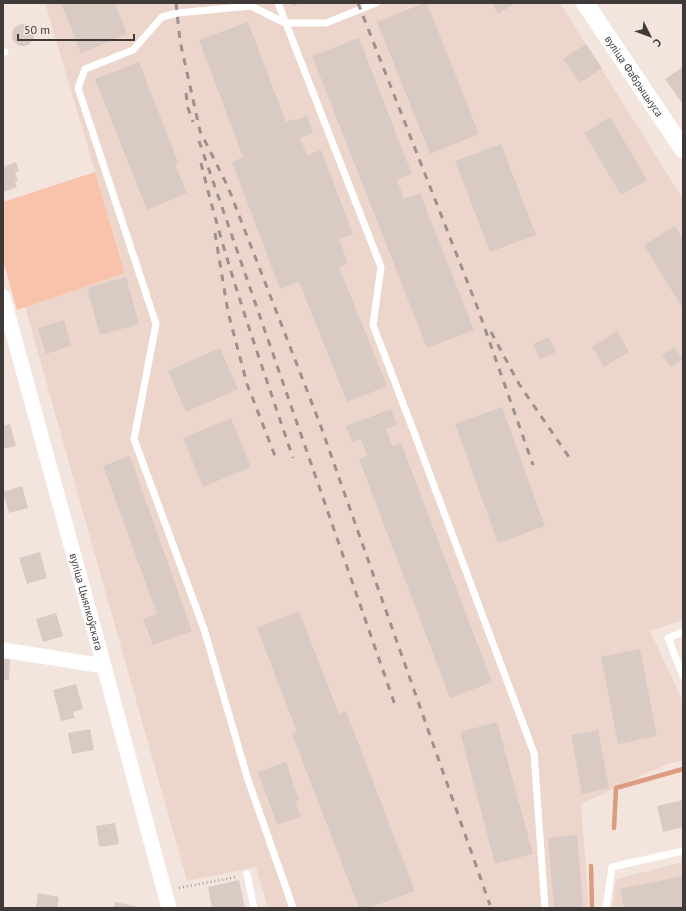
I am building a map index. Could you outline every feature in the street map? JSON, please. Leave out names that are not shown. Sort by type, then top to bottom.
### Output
[{"type":"street","name":"вуліца Фабрыцыуса","points":[[585,3],[683,148]]},
{"type":"street","name":"вуліца Цыялкоўскага","points":[[3,297],[169,908]]},
{"type":"street","points":[[3,650],[104,666]]},
{"type":"lane","points":[[278,3],[381,267],[373,325],[534,753],[545,908]]},
{"type":"lane","points":[[293,908],[248,780],[204,629],[134,439],[156,324],[78,88],[85,69],[133,50],[162,17],[177,13],[251,6],[285,22],[326,24],[376,3]]},
{"type":"lane","points":[[683,632],[668,638],[683,676]]},
{"type":"lane","points":[[606,908],[612,867],[683,851]]},
{"type":"lane","points":[[247,874],[254,908]]},
{"type":"path","points":[[165,891],[247,874]]},
{"type":"shaded area","points":[[45,3],[560,3],[683,199],[683,620],[650,631],[681,697],[683,711],[683,760],[667,764],[581,804],[588,908],[268,908],[256,867],[187,881],[25,307],[125,272]]},
{"type":"shaded area","points":[[95,172],[125,273],[17,310],[3,260],[3,202]]},
{"type":"shaded area","points":[[683,862],[683,908],[612,908],[616,879]]},
{"type":"building","points":[[61,3],[115,3],[127,34],[81,53]]},
{"type":"building","points":[[291,3],[303,3],[292,7]]},
{"type":"building","points":[[427,3],[479,134],[430,154],[377,22]]},
{"type":"building","points":[[492,3],[516,3],[498,14]]},
{"type":"building","points":[[248,22],[286,122],[293,119],[294,121],[307,116],[313,133],[300,138],[307,155],[321,150],[353,234],[339,239],[348,263],[339,267],[387,386],[347,402],[299,282],[280,289],[232,162],[243,157],[199,40]]},
{"type":"building","points":[[23,24],[31,27],[34,35],[31,43],[23,46],[15,43],[12,35],[15,27]]},
{"type":"building","points":[[359,38],[412,174],[397,180],[404,199],[420,193],[474,330],[427,348],[312,56]]},
{"type":"building","points":[[586,44],[602,68],[580,83],[563,59]]},
{"type":"building","points":[[139,62],[178,162],[175,164],[187,193],[147,210],[95,79]]},
{"type":"building","points":[[683,67],[683,102],[682,103],[665,79]]},
{"type":"building","points":[[610,117],[647,180],[621,195],[584,133]]},
{"type":"building","points":[[501,144],[536,235],[490,252],[455,161]]},
{"type":"building","points":[[16,162],[19,171],[15,172],[18,181],[15,182],[17,187],[4,192],[3,167]]},
{"type":"building","points":[[675,226],[683,239],[683,309],[644,245]]},
{"type":"building","points":[[126,277],[139,324],[100,335],[87,288]]},
{"type":"building","points":[[64,320],[71,346],[46,354],[38,328]]},
{"type":"building","points":[[617,331],[629,352],[604,367],[592,347]]},
{"type":"building","points":[[549,337],[556,352],[540,359],[533,344]]},
{"type":"building","points":[[674,347],[683,359],[670,367],[662,355]]},
{"type":"building","points":[[220,348],[238,389],[186,412],[168,371]]},
{"type":"building","points":[[502,407],[545,526],[498,543],[455,424]]},
{"type":"building","points":[[391,409],[397,425],[386,429],[392,446],[401,443],[492,682],[450,698],[359,459],[367,456],[361,439],[352,442],[346,426]]},
{"type":"building","points":[[231,418],[251,467],[203,487],[183,438]]},
{"type":"building","points":[[10,424],[16,446],[3,449],[3,426]]},
{"type":"building","points":[[130,456],[192,631],[153,645],[143,619],[157,614],[103,466]]},
{"type":"building","points":[[22,486],[28,508],[9,513],[3,492]]},
{"type":"building","points":[[40,552],[47,578],[27,584],[19,558]]},
{"type":"building","points":[[299,611],[339,714],[346,711],[415,891],[369,908],[359,908],[292,734],[297,732],[257,628]]},
{"type":"building","points":[[56,613],[63,636],[43,642],[36,619]]},
{"type":"building","points":[[640,649],[657,736],[618,744],[601,657]]},
{"type":"building","points":[[3,659],[10,659],[9,680],[3,680]]},
{"type":"building","points":[[76,684],[83,709],[73,712],[75,718],[61,721],[53,690]]},
{"type":"building","points":[[497,722],[533,854],[495,864],[460,732]]},
{"type":"building","points":[[90,729],[94,750],[72,754],[68,733]]},
{"type":"building","points":[[598,730],[609,788],[582,794],[571,735]]},
{"type":"building","points":[[286,762],[299,800],[295,801],[301,817],[277,825],[258,772]]},
{"type":"building","points":[[683,800],[683,827],[663,832],[657,806]]},
{"type":"building","points":[[115,823],[119,844],[99,847],[96,826]]},
{"type":"building","points":[[577,835],[583,908],[554,908],[548,838]]},
{"type":"building","points":[[683,876],[683,908],[624,908],[620,889]]},
{"type":"building","points":[[239,880],[245,908],[212,908],[208,887]]},
{"type":"building","points":[[38,893],[59,897],[57,908],[36,908]]},
{"type":"building","points":[[115,902],[139,907],[139,908],[113,908]]},
{"type":"waterway","points":[[614,828],[616,788],[683,769]]},
{"type":"waterway","points":[[591,866],[592,908]]},
{"type":"railway","points":[[176,3],[180,41],[200,131],[228,187],[320,424],[490,905]]},
{"type":"railway","points":[[358,3],[478,309],[533,465]]},
{"type":"railway","points":[[186,93],[188,108],[193,122]]},
{"type":"railway","points":[[199,141],[396,708]]},
{"type":"railway","points":[[201,163],[210,200],[232,274],[293,458]]},
{"type":"railway","points":[[215,233],[228,312],[247,384],[277,461]]},
{"type":"railway","points":[[491,332],[519,384],[571,460]]}]
